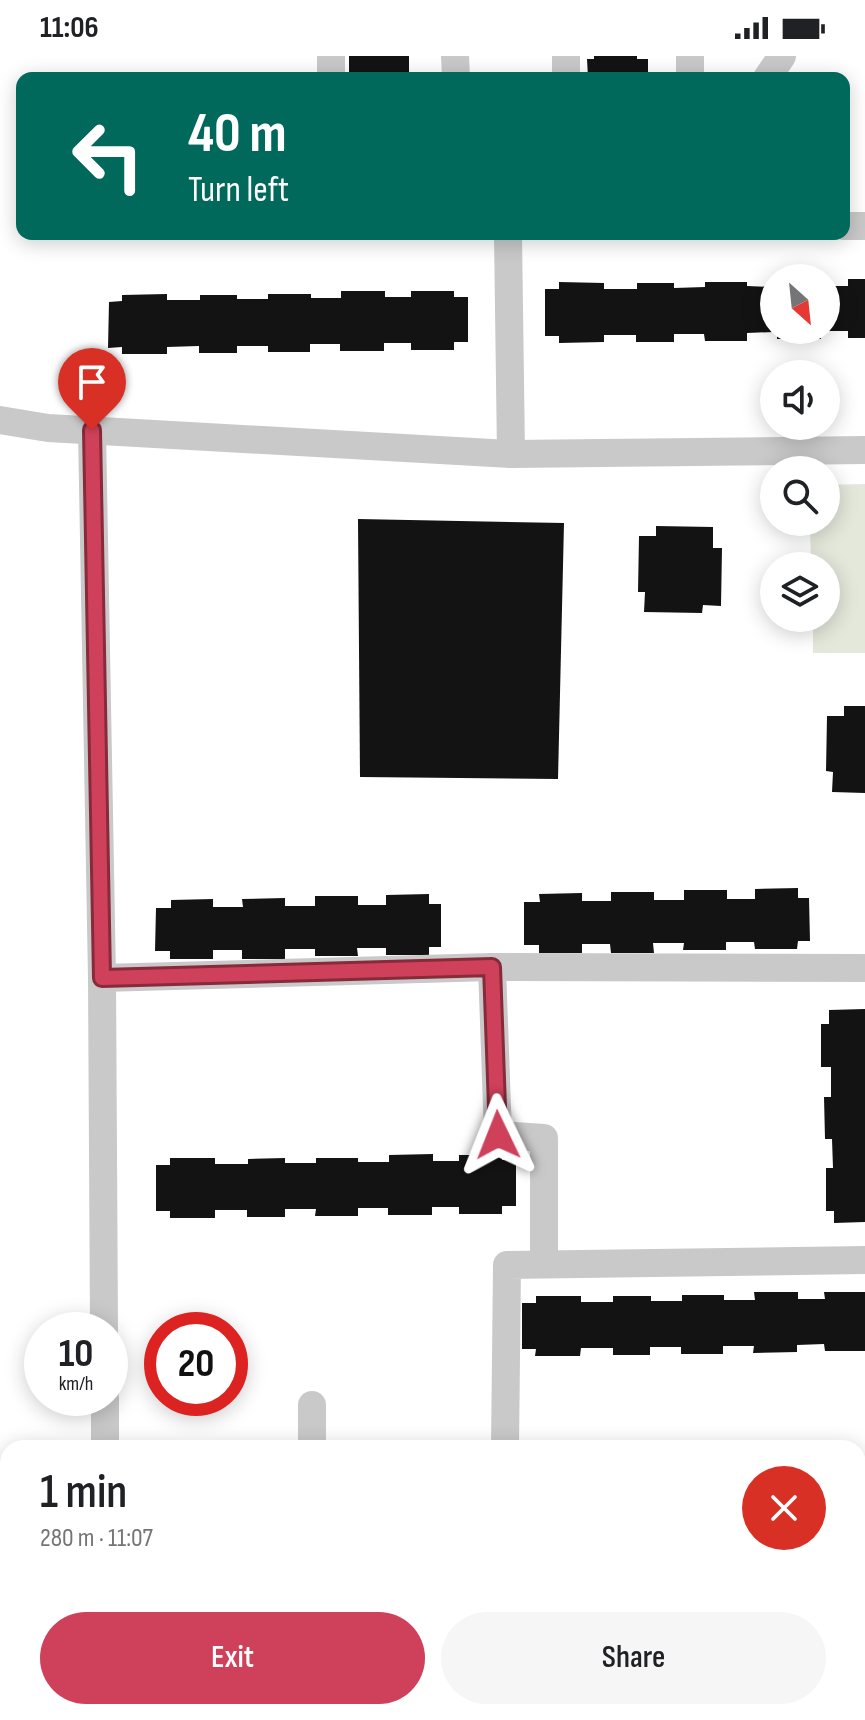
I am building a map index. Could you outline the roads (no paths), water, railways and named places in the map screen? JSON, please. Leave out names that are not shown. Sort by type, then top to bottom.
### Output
[{"type":"street","points":[[508,240],[511,454]]},
{"type":"street","points":[[0,420],[48,428],[511,454],[865,450]]},
{"type":"street","points":[[92,430],[102,978],[104,1312]]},
{"type":"street","points":[[102,978],[492,967],[865,968]]},
{"type":"street","points":[[492,967],[498,1135],[544,1138],[544,1264]]},
{"type":"street","points":[[505,1440],[507,1265],[865,1260]]},
{"type":"street","points":[[312,1405],[312,1440]]},
{"type":"street","points":[[105,1416],[105,1440]]}]
